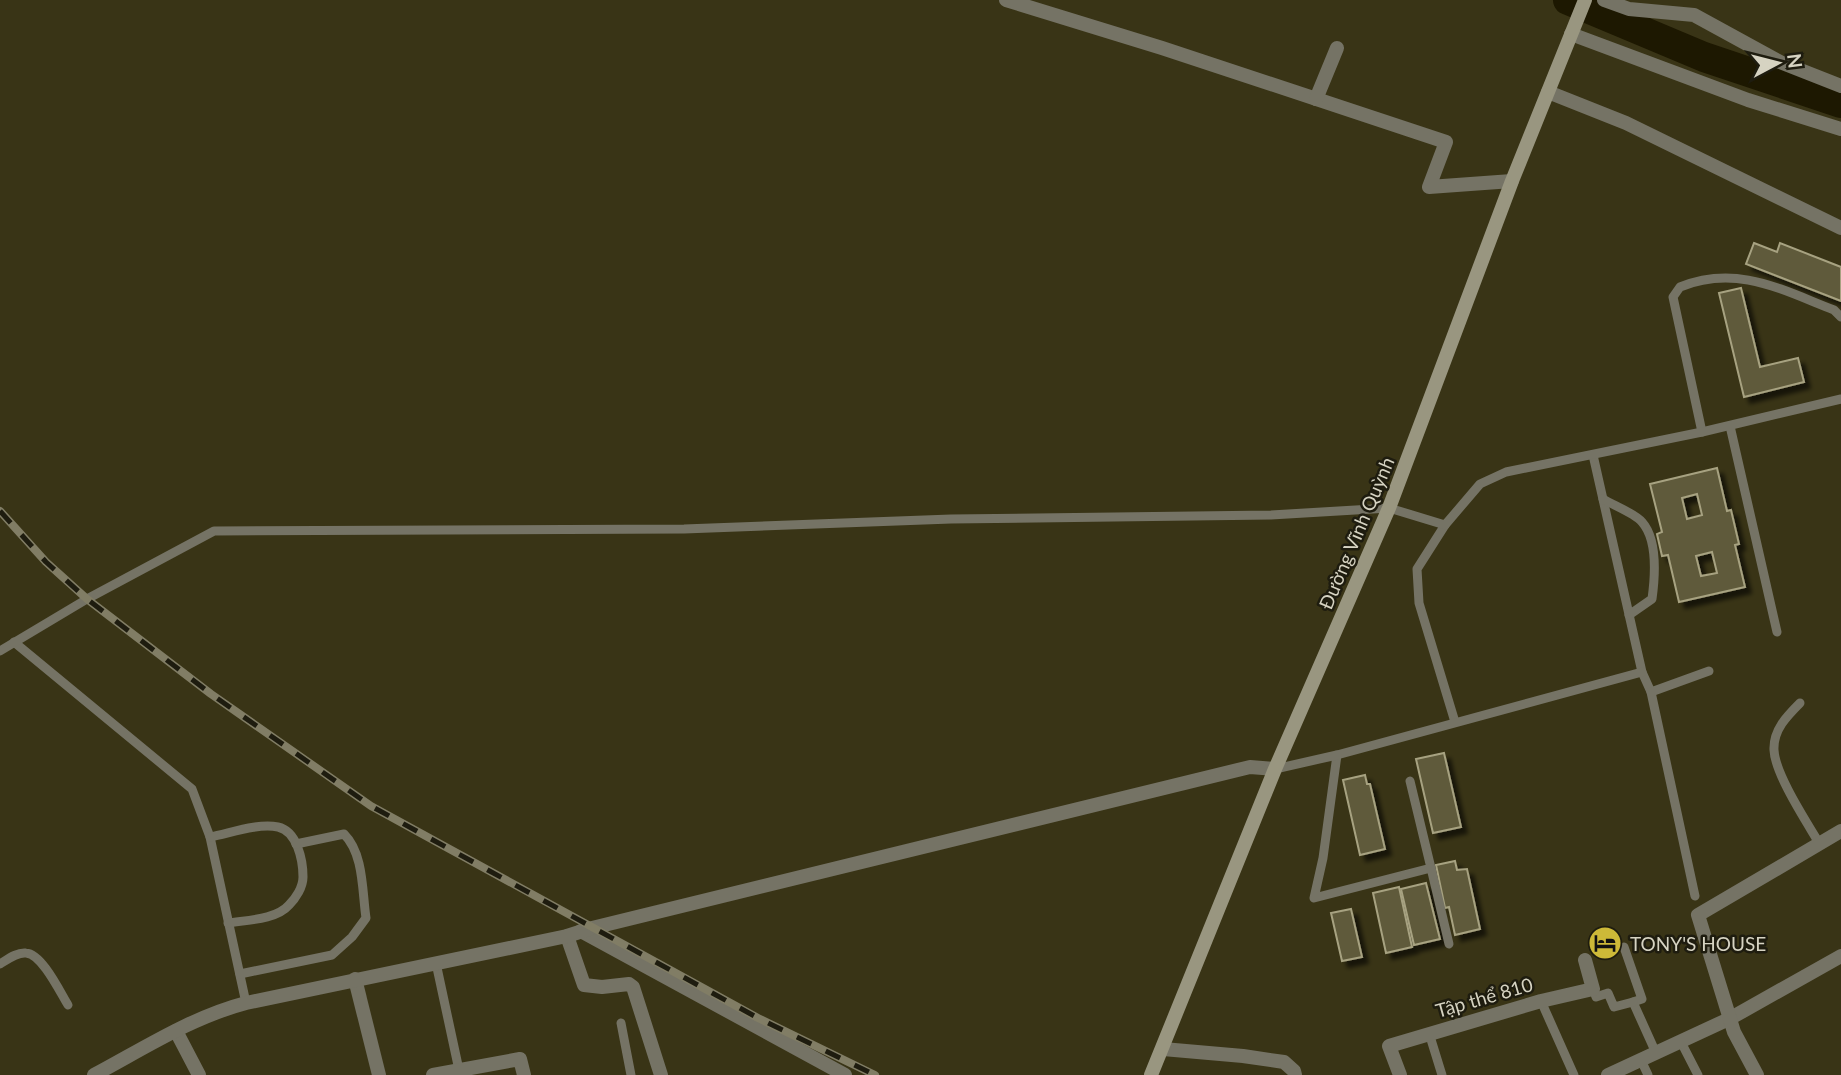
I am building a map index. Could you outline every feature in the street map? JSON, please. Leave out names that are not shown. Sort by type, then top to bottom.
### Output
[{"type":"street","points":[[1006,0],[1446,142],[1429,187],[1512,181]]},
{"type":"street","name":"Đường Vĩnh Quỳnh","points":[[1151,1075],[1275,769],[1390,508],[1512,181],[1585,0]]},
{"type":"street","points":[[1604,0],[1629,9],[1694,16],[1772,59],[1841,86]]},
{"type":"street","points":[[1572,30],[1748,100],[1841,129]]},
{"type":"street","points":[[1316,99],[1337,48]]},
{"type":"street","points":[[1548,92],[1626,123],[1841,228]]},
{"type":"street","points":[[94,1075],[176,1031],[223,1009],[246,1003],[574,934],[1250,767],[1275,769]]},
{"type":"street","points":[[1758,1075],[1729,1019],[1698,915],[1841,831]]},
{"type":"street","points":[[574,934],[584,985],[602,987],[629,984],[633,987],[661,1075]]},
{"type":"street","points":[[574,934],[845,1075]]},
{"type":"street","points":[[1608,1075],[1729,1019],[1841,956]]},
{"type":"street","points":[[1585,960],[1593,989]]},
{"type":"street","points":[[355,979],[379,1075]]},
{"type":"street","name":"Tập thể 810","points":[[1400,1075],[1389,1046],[1541,1001],[1593,989]]},
{"type":"street","points":[[176,1031],[199,1075]]},
{"type":"street","points":[[1163,1049],[1284,1062],[1295,1075]]},
{"type":"street","points":[[436,1075],[520,1059],[524,1075]]},
{"type":"lane","points":[[1702,432],[1673,297],[1680,286],[1714,276],[1740,278],[1765,283],[1834,310],[1841,317]]},
{"type":"lane","points":[[1455,722],[1419,603],[1417,569],[1445,525],[1480,485],[1506,472],[1730,426],[1841,399]]},
{"type":"lane","points":[[1730,426],[1777,632]]},
{"type":"lane","points":[[1593,455],[1642,672],[1651,692],[1695,896]]},
{"type":"lane","points":[[1603,499],[1642,522],[1652,546],[1656,572],[1652,599],[1629,615]]},
{"type":"lane","points":[[0,651],[87,599],[214,531],[684,529],[951,519],[1271,516],[1390,508],[1445,525]]},
{"type":"lane","points":[[14,642],[192,789],[210,837],[246,1003]]},
{"type":"lane","points":[[1651,692],[1709,671]]},
{"type":"lane","points":[[1275,769],[1337,755],[1642,672]]},
{"type":"lane","points":[[1800,703],[1785,718],[1778,730],[1774,751],[1795,801],[1819,843]]},
{"type":"lane","points":[[1337,755],[1323,858],[1314,898],[1431,868]]},
{"type":"lane","points":[[1410,781],[1450,944]]},
{"type":"lane","points":[[210,837],[267,826],[290,832],[296,844],[303,878],[300,889],[289,906],[280,912],[228,923]]},
{"type":"lane","points":[[240,974],[332,955],[352,937],[366,918],[359,866],[355,848],[349,839],[344,834],[296,844]]},
{"type":"lane","points":[[1593,989],[1595,997],[1608,993],[1614,1007],[1642,999],[1624,947]]},
{"type":"lane","points":[[0,964],[18,954],[28,953],[38,957],[68,1005]]},
{"type":"lane","points":[[436,963],[459,1070]]},
{"type":"lane","points":[[1541,1001],[1574,1075]]},
{"type":"lane","points":[[1633,1002],[1657,1053]]},
{"type":"lane","points":[[621,1023],[631,1075]]},
{"type":"lane","points":[[1429,1033],[1442,1075]]},
{"type":"lane","points":[[1681,1042],[1698,1075]]},
{"type":"lane","points":[[1641,1060],[1648,1075]]},
{"type":"building","points":[[1754,243],[1777,252],[1780,243],[1841,267],[1841,301],[1746,264]]},
{"type":"building","points":[[1741,288],[1760,367],[1798,358],[1804,382],[1744,397],[1719,293]]},
{"type":"building","points":[[1717,468],[1727,511],[1731,510],[1739,544],[1735,545],[1745,587],[1679,602],[1668,555],[1662,556],[1657,534],[1662,532],[1650,484]],"holes":[[[1697,494],[1702,515],[1687,519],[1682,498]],[[1712,552],[1717,573],[1701,576],[1696,556]]]},
{"type":"building","points":[[1444,753],[1461,827],[1433,833],[1416,759]]},
{"type":"building","points":[[1365,775],[1367,784],[1370,784],[1385,849],[1360,855],[1343,780]]},
{"type":"building","points":[[1455,861],[1457,870],[1467,869],[1480,929],[1455,935],[1449,907],[1445,908],[1436,865]]},
{"type":"building","points":[[1426,883],[1440,939],[1414,945],[1401,889]]},
{"type":"building","points":[[1399,887],[1412,947],[1386,953],[1373,893]]},
{"type":"building","points":[[1351,909],[1362,957],[1342,961],[1331,913]]},
{"type":"waterway","points":[[1568,0],[1704,57],[1841,103]]},
{"type":"railway","points":[[0,511],[46,562],[87,599],[211,694],[371,806],[758,1018],[875,1075]]},
{"type":"place","name":"TONY'S HOUSE","points":[[1605,943]]}]
